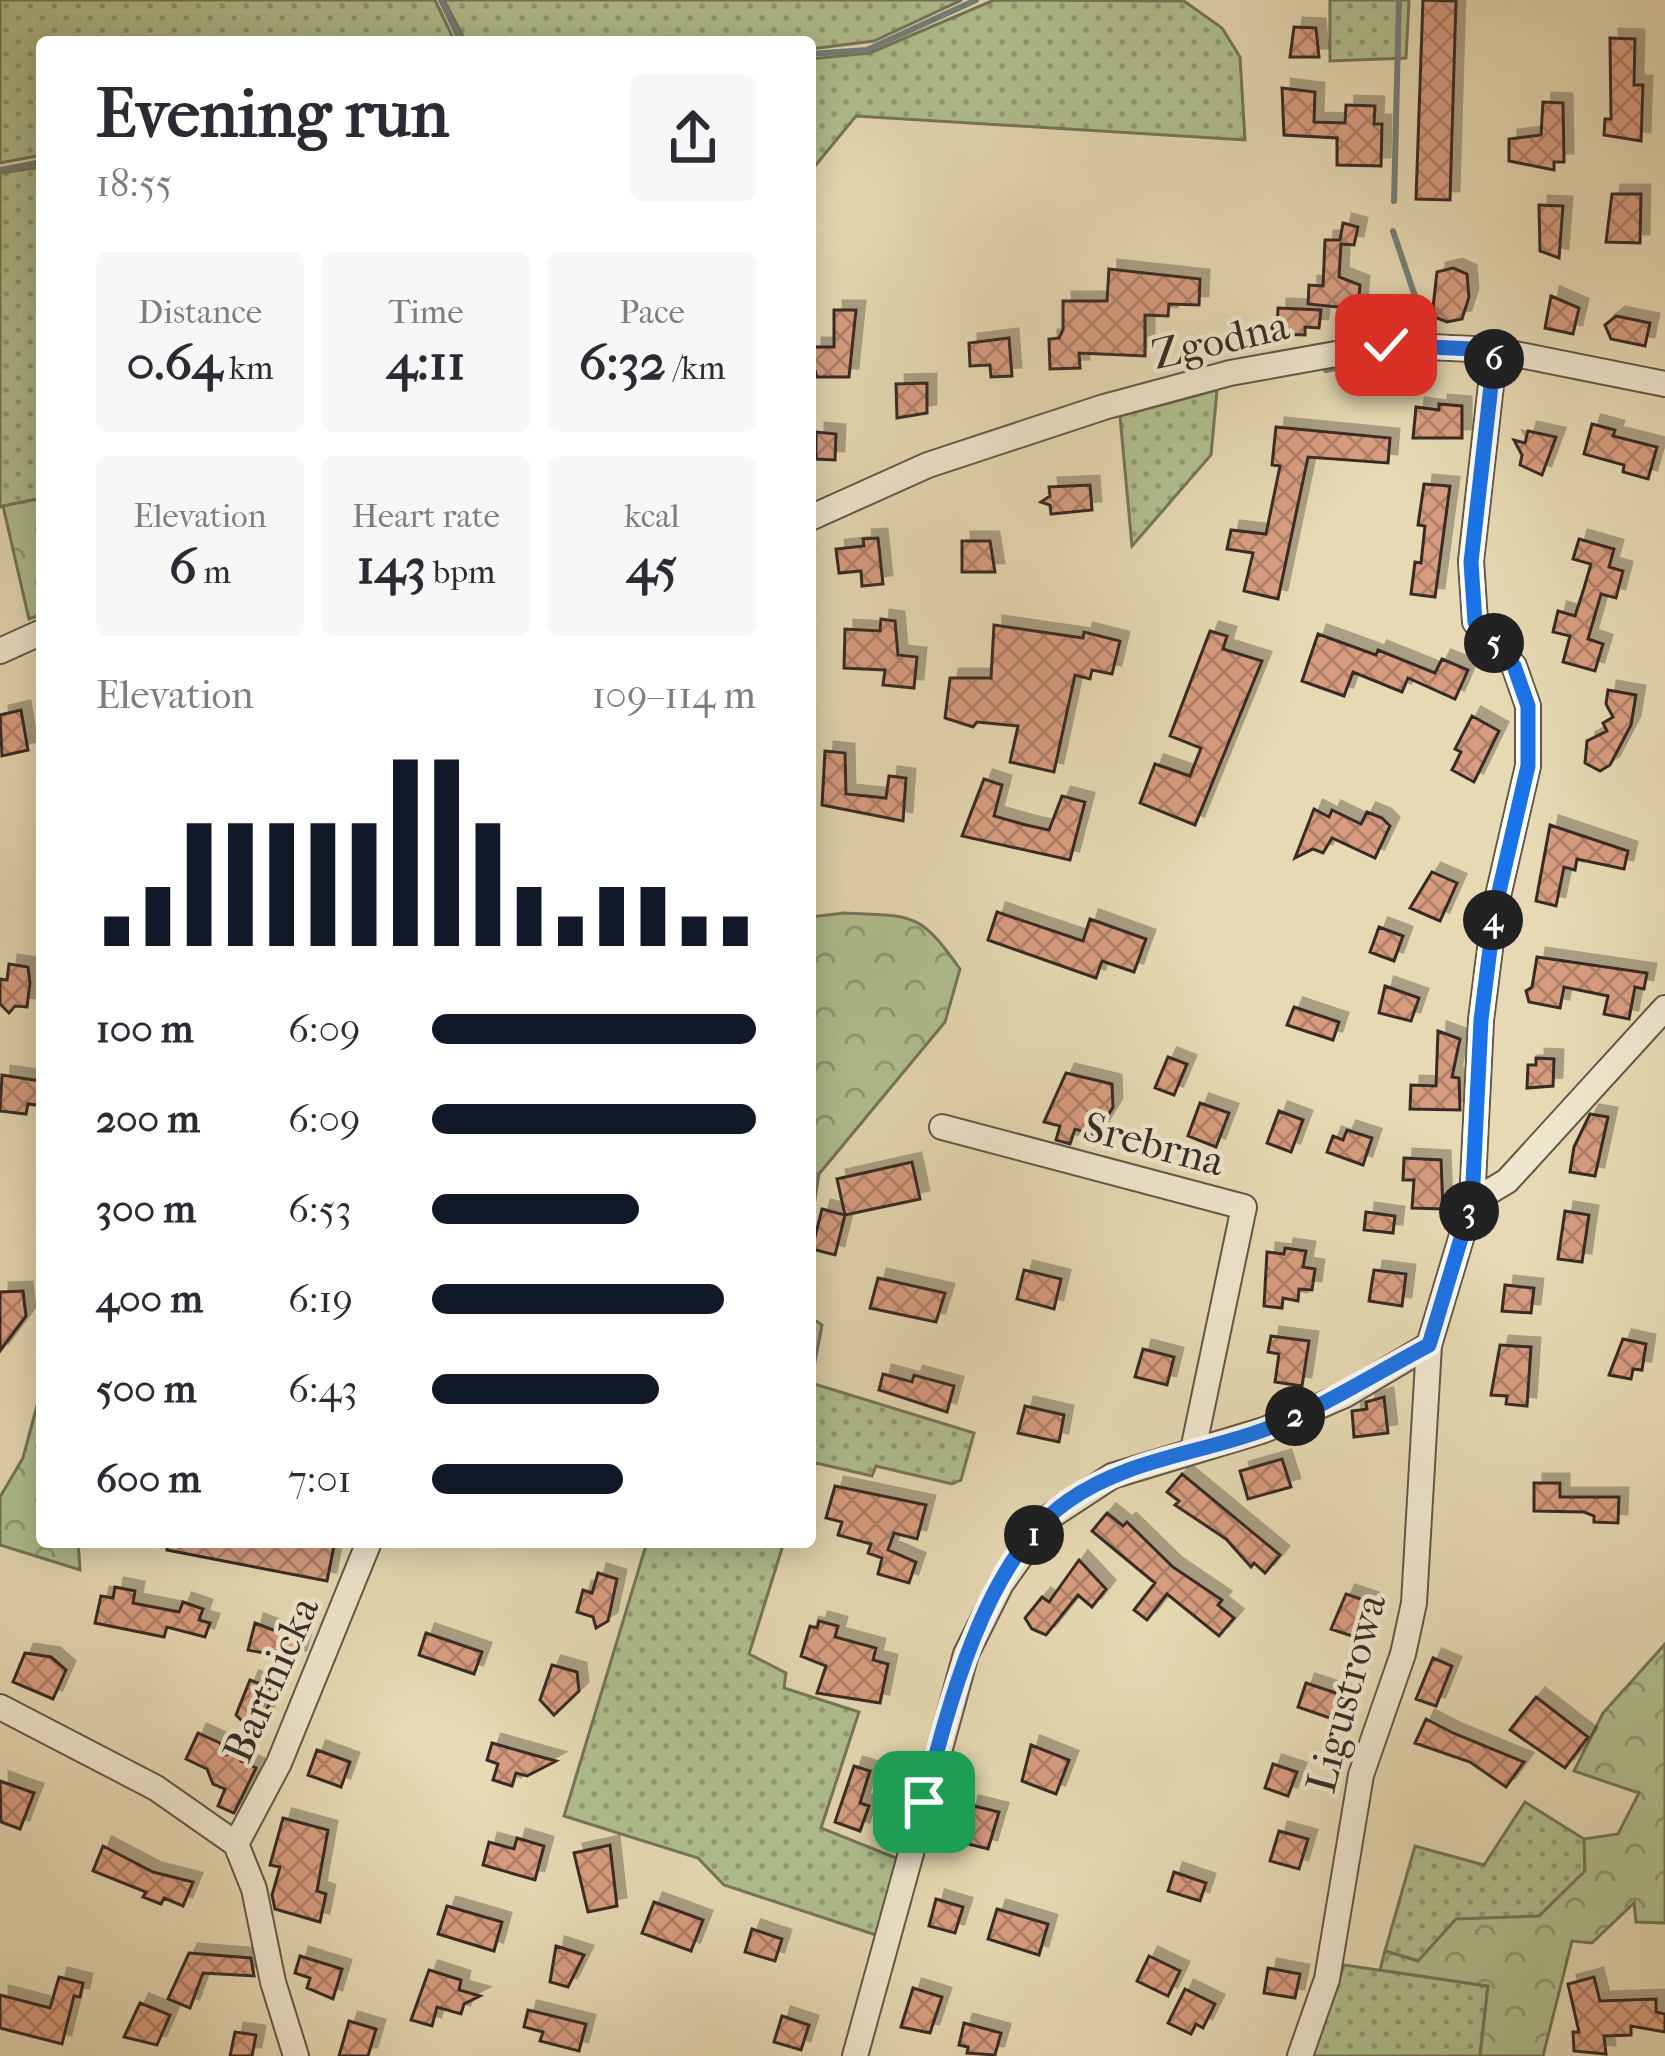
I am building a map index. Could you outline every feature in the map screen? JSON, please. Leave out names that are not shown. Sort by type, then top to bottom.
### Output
[{"type":"street","name":"Zgodna","points":[[816,515],[928,465],[1104,407],[1230,374],[1386,345],[1495,350],[1665,384]]},
{"type":"street","name":"Ligustrowa","points":[[1300,2056],[1327,1978],[1360,1775],[1403,1654],[1414,1603],[1429,1345],[1472,1202],[1481,1020],[1495,909],[1528,766],[1528,706],[1514,666],[1475,622],[1471,562],[1495,350]]},
{"type":"street","points":[[0,651],[36,635]]},
{"type":"street","points":[[1472,1202],[1507,1180],[1665,1008]]},
{"type":"street","name":"Srebrna","points":[[942,1127],[1244,1207],[1192,1450]]},
{"type":"street","points":[[855,2056],[966,1654],[980,1619],[1034,1536],[1068,1501],[1112,1476],[1264,1430],[1345,1395],[1429,1345]]},
{"type":"street","name":"Bartnicka","points":[[236,1844],[279,1763],[367,1548]]},
{"type":"street","points":[[0,1707],[156,1788],[236,1844],[254,1889],[273,1982],[296,2056]]},
{"type":"green space","points":[[0,0],[435,0],[452,36],[36,36],[36,156],[0,163]]},
{"type":"green space","points":[[444,0],[962,0],[874,41],[816,48],[816,36],[463,36]]},
{"type":"green space","points":[[994,0],[1184,1],[1222,28],[1240,57],[1245,140],[856,116],[816,165],[816,58],[870,53]]},
{"type":"green space","points":[[1330,0],[1409,0],[1406,58],[1330,61]]},
{"type":"green space","points":[[36,168],[36,499],[0,507],[0,173]]},
{"type":"green space","points":[[1217,390],[1211,455],[1132,546],[1120,416]]},
{"type":"green space","points":[[36,499],[36,616],[29,619],[3,506]]},
{"type":"green space","points":[[844,913],[912,920],[934,936],[960,969],[945,1022],[819,1174],[816,1193],[816,916]]},
{"type":"green space","points":[[816,1321],[822,1325],[816,1357]]},
{"type":"green space","points":[[816,1385],[974,1433],[961,1480],[952,1484],[876,1466],[872,1476],[816,1463]]},
{"type":"green space","points":[[36,1409],[36,1548],[78,1548],[80,1570],[0,1545],[0,1497],[23,1458]]},
{"type":"green space","points":[[645,1548],[782,1548],[749,1654],[786,1673],[784,1688],[859,1712],[821,1828],[901,1860],[882,1937],[724,1885],[698,1858],[564,1816]]},
{"type":"green space","points":[[1665,1644],[1665,1923],[1636,1922],[1634,1903],[1592,1943],[1572,1941],[1543,2056],[1480,2056],[1488,1986],[1380,1970],[1385,1951],[1418,1961],[1456,1919],[1539,1916],[1585,1871],[1584,1839],[1618,1834],[1639,1793],[1574,1771],[1603,1713]]},
{"type":"green space","points":[[1525,1802],[1584,1839],[1585,1871],[1540,1916],[1522,1917],[1419,1961],[1385,1951],[1415,1846],[1484,1865]]},
{"type":"green space","points":[[1344,1965],[1488,1986],[1480,2056],[1313,2056]]},
{"type":"building","points":[[1423,0],[1456,1],[1450,200],[1416,199]]},
{"type":"building","points":[[1294,27],[1316,28],[1319,57],[1290,57]]},
{"type":"building","points":[[1610,38],[1635,39],[1634,85],[1643,85],[1641,141],[1604,135],[1605,119],[1611,119]]},
{"type":"building","points":[[1282,88],[1315,92],[1314,122],[1345,123],[1346,105],[1375,106],[1374,124],[1382,124],[1381,166],[1337,165],[1337,138],[1284,135]]},
{"type":"building","points":[[1543,102],[1563,103],[1564,162],[1554,162],[1554,170],[1509,161],[1509,139],[1541,135]]},
{"type":"building","points":[[1612,194],[1641,194],[1640,243],[1606,242]]},
{"type":"building","points":[[1539,205],[1563,206],[1559,258],[1540,251]]},
{"type":"building","points":[[1343,223],[1358,227],[1354,245],[1341,244],[1339,277],[1360,285],[1358,309],[1308,304],[1309,285],[1323,286],[1325,240],[1340,240]]},
{"type":"building","points":[[1453,268],[1467,274],[1469,297],[1462,319],[1447,322],[1432,316],[1437,272]]},
{"type":"building","points":[[1109,269],[1200,279],[1199,305],[1169,304],[1168,316],[1145,315],[1145,356],[1079,353],[1080,368],[1050,369],[1049,339],[1059,338],[1063,330],[1063,301],[1107,301]]},
{"type":"building","points":[[1551,296],[1579,308],[1573,334],[1545,328]]},
{"type":"building","points":[[1278,308],[1321,310],[1319,328],[1305,327],[1305,335],[1277,334]]},
{"type":"building","points":[[834,310],[856,310],[849,377],[817,377],[816,347],[834,347]]},
{"type":"building","points":[[1616,316],[1650,323],[1645,346],[1611,339],[1605,325]]},
{"type":"building","points":[[1009,338],[1012,376],[991,377],[990,365],[970,366],[969,343]]},
{"type":"building","points":[[927,383],[927,413],[897,418],[896,384]]},
{"type":"building","points":[[1439,404],[1462,406],[1462,438],[1413,438],[1416,407],[1439,410]]},
{"type":"building","points":[[1592,424],[1615,430],[1613,436],[1657,447],[1648,479],[1623,472],[1624,465],[1584,454]]},
{"type":"building","points":[[1276,427],[1390,438],[1388,463],[1308,457],[1278,599],[1244,591],[1253,553],[1227,549],[1231,530],[1266,534],[1280,466],[1272,465]]},
{"type":"building","points":[[1528,431],[1556,437],[1542,475],[1520,465],[1522,455],[1514,440],[1525,443]]},
{"type":"building","points":[[816,432],[836,434],[835,460],[816,459]]},
{"type":"building","points":[[1424,484],[1450,486],[1435,597],[1411,594],[1415,562],[1421,563],[1425,526],[1418,525]]},
{"type":"building","points":[[1090,485],[1092,510],[1051,514],[1050,505],[1041,502],[1050,496],[1049,487]]},
{"type":"building","points":[[878,538],[883,584],[862,586],[861,571],[839,573],[836,549],[864,546],[863,539]]},
{"type":"building","points":[[1579,539],[1614,549],[1609,567],[1623,571],[1616,598],[1601,594],[1588,639],[1603,644],[1595,671],[1563,662],[1570,636],[1553,632],[1558,611],[1575,616],[1591,564],[1573,559]]},
{"type":"building","points":[[962,541],[990,541],[995,572],[962,572]]},
{"type":"building","points":[[881,619],[895,621],[898,655],[917,657],[914,688],[883,685],[885,670],[844,668],[845,629],[880,631]]},
{"type":"building","points":[[994,625],[1083,638],[1084,632],[1120,641],[1112,674],[1092,670],[1090,679],[1075,675],[1054,772],[1010,762],[1018,726],[977,722],[973,727],[945,718],[950,678],[991,678]]},
{"type":"building","points":[[1210,631],[1227,636],[1223,649],[1262,661],[1195,825],[1140,803],[1155,764],[1190,776],[1201,748],[1170,736]]},
{"type":"building","points":[[1318,634],[1376,655],[1378,650],[1435,673],[1442,659],[1468,670],[1455,699],[1408,678],[1402,692],[1353,672],[1344,696],[1302,681]]},
{"type":"building","points":[[1608,690],[1636,695],[1631,725],[1610,765],[1600,771],[1585,763],[1587,741],[1607,731],[1603,723],[1613,717],[1606,704]]},
{"type":"building","points":[[21,710],[28,750],[2,756],[0,715]]},
{"type":"building","points":[[1472,716],[1499,731],[1474,782],[1452,770],[1461,752],[1455,749]]},
{"type":"building","points":[[825,751],[845,753],[846,794],[886,798],[889,776],[906,778],[903,821],[822,805]]},
{"type":"building","points":[[984,779],[1002,785],[994,816],[1026,825],[1049,830],[1062,796],[1085,802],[1070,860],[962,836]]},
{"type":"building","points":[[1314,809],[1329,817],[1332,810],[1361,824],[1367,812],[1382,818],[1390,826],[1375,858],[1332,838],[1323,853],[1313,849],[1295,858]]},
{"type":"building","points":[[1550,825],[1628,851],[1624,869],[1577,859],[1575,870],[1564,867],[1556,906],[1536,901]]},
{"type":"building","points":[[1432,872],[1457,883],[1440,921],[1410,908]]},
{"type":"building","points":[[997,912],[1083,941],[1090,919],[1146,939],[1134,972],[1102,961],[1096,978],[988,940]]},
{"type":"building","points":[[1379,927],[1403,936],[1394,961],[1370,952]]},
{"type":"building","points":[[1537,957],[1647,973],[1644,989],[1635,987],[1629,1019],[1604,1014],[1608,996],[1564,987],[1560,1008],[1529,1002],[1526,991],[1532,987]]},
{"type":"building","points":[[9,964],[28,967],[30,983],[27,1007],[15,1006],[9,1013],[0,1004],[0,979],[7,980]]},
{"type":"building","points":[[1385,986],[1419,998],[1411,1021],[1379,1013]]},
{"type":"building","points":[[1294,1007],[1339,1022],[1333,1040],[1287,1025]]},
{"type":"building","points":[[1438,1031],[1460,1039],[1452,1077],[1459,1078],[1460,1110],[1410,1109],[1411,1085],[1436,1086]]},
{"type":"building","points":[[1168,1057],[1187,1064],[1174,1095],[1155,1088]]},
{"type":"building","points":[[1536,1058],[1554,1059],[1553,1086],[1527,1088],[1528,1065],[1536,1065]]},
{"type":"building","points":[[1066,1073],[1112,1084],[1113,1107],[1096,1135],[1075,1129],[1070,1144],[1056,1140],[1060,1126],[1044,1122]]},
{"type":"building","points":[[2,1075],[36,1080],[36,1105],[28,1104],[26,1114],[0,1111]]},
{"type":"building","points":[[1200,1103],[1229,1113],[1216,1147],[1188,1136]]},
{"type":"building","points":[[1279,1111],[1303,1120],[1291,1152],[1267,1143]]},
{"type":"building","points":[[1590,1114],[1608,1117],[1595,1176],[1570,1172],[1574,1147]]},
{"type":"building","points":[[1347,1130],[1372,1138],[1363,1165],[1327,1152],[1333,1136],[1343,1140]]},
{"type":"building","points":[[1404,1158],[1441,1160],[1443,1209],[1412,1208],[1414,1180],[1403,1180]]},
{"type":"building","points":[[912,1162],[920,1199],[845,1215],[837,1179]]},
{"type":"building","points":[[822,1209],[845,1215],[835,1255],[816,1250]]},
{"type":"building","points":[[1565,1211],[1589,1215],[1582,1262],[1558,1259]]},
{"type":"building","points":[[1366,1212],[1395,1216],[1393,1233],[1364,1230]]},
{"type":"building","points":[[1285,1248],[1306,1251],[1303,1267],[1315,1269],[1312,1290],[1299,1289],[1298,1301],[1283,1298],[1282,1308],[1264,1306],[1267,1252],[1284,1254]]},
{"type":"building","points":[[1024,1270],[1061,1279],[1054,1309],[1017,1299]]},
{"type":"building","points":[[1374,1270],[1406,1274],[1402,1306],[1369,1301]]},
{"type":"building","points":[[878,1278],[945,1293],[936,1322],[870,1308]]},
{"type":"building","points":[[1505,1285],[1534,1288],[1531,1313],[1502,1311]]},
{"type":"building","points":[[23,1291],[26,1316],[0,1351],[0,1292]]},
{"type":"building","points":[[1271,1336],[1309,1341],[1302,1386],[1275,1382],[1279,1354],[1268,1352]]},
{"type":"building","points":[[1623,1339],[1646,1344],[1642,1370],[1633,1369],[1631,1379],[1609,1375]]},
{"type":"building","points":[[1500,1345],[1531,1347],[1527,1406],[1506,1404],[1507,1396],[1491,1395]]},
{"type":"building","points":[[1143,1349],[1174,1357],[1167,1385],[1135,1377]]},
{"type":"building","points":[[883,1374],[912,1382],[914,1375],[954,1386],[947,1412],[879,1390]]},
{"type":"building","points":[[1384,1397],[1388,1433],[1354,1437],[1352,1411],[1367,1409],[1366,1402]]},
{"type":"building","points":[[1025,1406],[1064,1415],[1059,1442],[1018,1433]]},
{"type":"building","points":[[1282,1459],[1291,1487],[1248,1499],[1240,1471]]},
{"type":"building","points":[[1182,1474],[1280,1555],[1265,1573],[1254,1563],[1251,1567],[1226,1539],[1175,1505],[1179,1501],[1167,1492]]},
{"type":"building","points":[[1534,1483],[1560,1483],[1560,1497],[1619,1497],[1618,1523],[1594,1522],[1594,1516],[1584,1512],[1534,1511]]},
{"type":"building","points":[[835,1486],[926,1505],[917,1539],[894,1533],[888,1550],[916,1562],[909,1583],[878,1574],[882,1558],[868,1553],[871,1544],[838,1535],[842,1522],[826,1518]]},
{"type":"building","points":[[1107,1513],[1123,1526],[1127,1522],[1173,1567],[1222,1600],[1218,1605],[1234,1618],[1219,1636],[1167,1594],[1147,1620],[1134,1610],[1155,1583],[1092,1531]]},
{"type":"building","points":[[167,1548],[334,1548],[327,1581]]},
{"type":"building","points":[[1079,1560],[1106,1589],[1092,1607],[1078,1595],[1046,1635],[1032,1629],[1025,1618],[1042,1597],[1049,1602]]},
{"type":"building","points":[[598,1573],[617,1579],[608,1621],[596,1628],[593,1617],[577,1612],[583,1590],[592,1593]]},
{"type":"building","points":[[115,1587],[135,1591],[133,1603],[179,1612],[183,1602],[203,1609],[199,1620],[210,1623],[205,1637],[167,1627],[164,1637],[95,1623],[101,1596],[113,1598]]},
{"type":"building","points":[[1346,1594],[1370,1602],[1361,1639],[1331,1629]]},
{"type":"building","points":[[819,1621],[838,1626],[835,1637],[876,1648],[873,1660],[888,1664],[880,1703],[817,1693],[826,1666],[801,1656],[810,1626],[817,1628]]},
{"type":"building","points":[[255,1623],[302,1641],[297,1659],[248,1650]]},
{"type":"building","points":[[426,1633],[482,1652],[474,1674],[419,1655]]},
{"type":"building","points":[[25,1653],[51,1657],[66,1670],[53,1699],[13,1682]]},
{"type":"building","points":[[1433,1658],[1452,1666],[1436,1706],[1416,1699]]},
{"type":"building","points":[[552,1665],[577,1672],[579,1691],[554,1715],[540,1700]]},
{"type":"building","points":[[250,1680],[275,1690],[261,1724],[245,1724],[236,1715]]},
{"type":"building","points":[[1306,1683],[1342,1695],[1333,1719],[1298,1707]]},
{"type":"building","points":[[1536,1697],[1588,1737],[1565,1768],[1510,1730]]},
{"type":"building","points":[[1426,1719],[1524,1762],[1506,1787],[1470,1762],[1415,1743]]},
{"type":"building","points":[[198,1733],[220,1743],[225,1755],[237,1752],[241,1761],[256,1768],[234,1813],[218,1806],[225,1789],[213,1784],[207,1769],[186,1759]]},
{"type":"building","points":[[492,1743],[556,1761],[527,1776],[516,1773],[512,1786],[493,1780],[498,1764],[487,1760]]},
{"type":"building","points":[[1031,1745],[1069,1760],[1056,1794],[1022,1781]]},
{"type":"building","points":[[317,1750],[350,1762],[341,1787],[308,1775]]},
{"type":"building","points":[[1273,1764],[1297,1772],[1288,1796],[1265,1788]]},
{"type":"building","points":[[854,1766],[870,1771],[860,1803],[869,1806],[860,1831],[835,1822]]},
{"type":"building","points":[[0,1781],[34,1793],[20,1829],[1,1822]]},
{"type":"building","points":[[970,1805],[999,1812],[988,1849],[960,1842]]},
{"type":"building","points":[[283,1818],[328,1830],[317,1891],[326,1894],[320,1922],[275,1909],[272,1895],[280,1867],[270,1865]]},
{"type":"building","points":[[1279,1831],[1308,1839],[1299,1869],[1270,1861]]},
{"type":"building","points":[[517,1838],[544,1846],[535,1880],[483,1865],[489,1842],[514,1849]]},
{"type":"building","points":[[610,1845],[617,1906],[588,1912],[574,1853]]},
{"type":"building","points":[[103,1846],[153,1872],[193,1882],[183,1906],[164,1898],[161,1904],[143,1897],[146,1892],[93,1871]]},
{"type":"building","points":[[1174,1872],[1206,1883],[1200,1901],[1168,1891]]},
{"type":"building","points":[[936,1899],[963,1907],[955,1933],[929,1926]]},
{"type":"building","points":[[654,1902],[703,1920],[691,1951],[642,1933]]},
{"type":"building","points":[[447,1906],[502,1922],[494,1951],[438,1934]]},
{"type":"building","points":[[997,1909],[1048,1924],[1039,1955],[988,1939]]},
{"type":"building","points":[[752,1929],[782,1939],[775,1961],[745,1952]]},
{"type":"building","points":[[556,1946],[584,1955],[568,1987],[550,1982]]},
{"type":"building","points":[[189,1953],[251,1958],[254,1976],[203,1973],[190,2008],[168,1999]]},
{"type":"building","points":[[300,1956],[342,1969],[333,1999],[307,1988],[310,1978],[295,1973]]},
{"type":"building","points":[[1149,1956],[1180,1971],[1168,1996],[1137,1981]]},
{"type":"building","points":[[1268,1968],[1300,1974],[1295,1998],[1264,1993]]},
{"type":"building","points":[[429,1970],[461,1980],[459,1990],[480,1996],[464,2004],[461,2014],[437,2007],[432,2026],[411,2020]]},
{"type":"building","points":[[59,1977],[83,1983],[80,1997],[74,1996],[62,2044],[0,2028],[0,1995],[50,2008]]},
{"type":"building","points":[[1594,1977],[1600,2001],[1656,1999],[1656,2012],[1665,2014],[1665,2032],[1631,2026],[1631,2035],[1604,2036],[1606,2054],[1574,2051],[1573,2032],[1579,2032],[1568,1984]]},
{"type":"building","points":[[913,1988],[942,1997],[930,2033],[901,2027]]},
{"type":"building","points":[[1185,1989],[1215,2004],[1203,2028],[1196,2024],[1191,2034],[1168,2023]]},
{"type":"building","points":[[140,2003],[170,2015],[157,2045],[124,2037]]},
{"type":"building","points":[[528,2010],[586,2024],[579,2051],[540,2041],[543,2032],[524,2027]]},
{"type":"building","points":[[782,2016],[809,2025],[801,2050],[774,2042]]},
{"type":"building","points":[[349,2021],[376,2029],[368,2056],[339,2056]]},
{"type":"building","points":[[964,2023],[1001,2033],[995,2055],[967,2053],[968,2047],[959,2045]]},
{"type":"building","points":[[235,2032],[256,2035],[252,2056],[230,2056]]},
{"type":"waterway","points":[[441,0],[458,36]]},
{"type":"waterway","points":[[816,54],[867,50],[976,0]]},
{"type":"waterway","points":[[1394,201],[1399,0]]},
{"type":"waterway","points":[[0,170],[36,163]]},
{"type":"waterway","points":[[1393,231],[1422,317],[1417,336]]},
{"type":"waterway","points":[[1370,362],[1402,357]]},
{"type":"waterway","points":[[1326,370],[1353,364]]},
{"type":"route","points":[[924,1802],[980,1619],[1048,1518],[1112,1476],[1152,1460],[1264,1430],[1345,1395],[1429,1345],[1472,1202],[1481,1020],[1495,909],[1528,766],[1528,706],[1514,666],[1475,622],[1471,562],[1495,350],[1386,345]]}]
